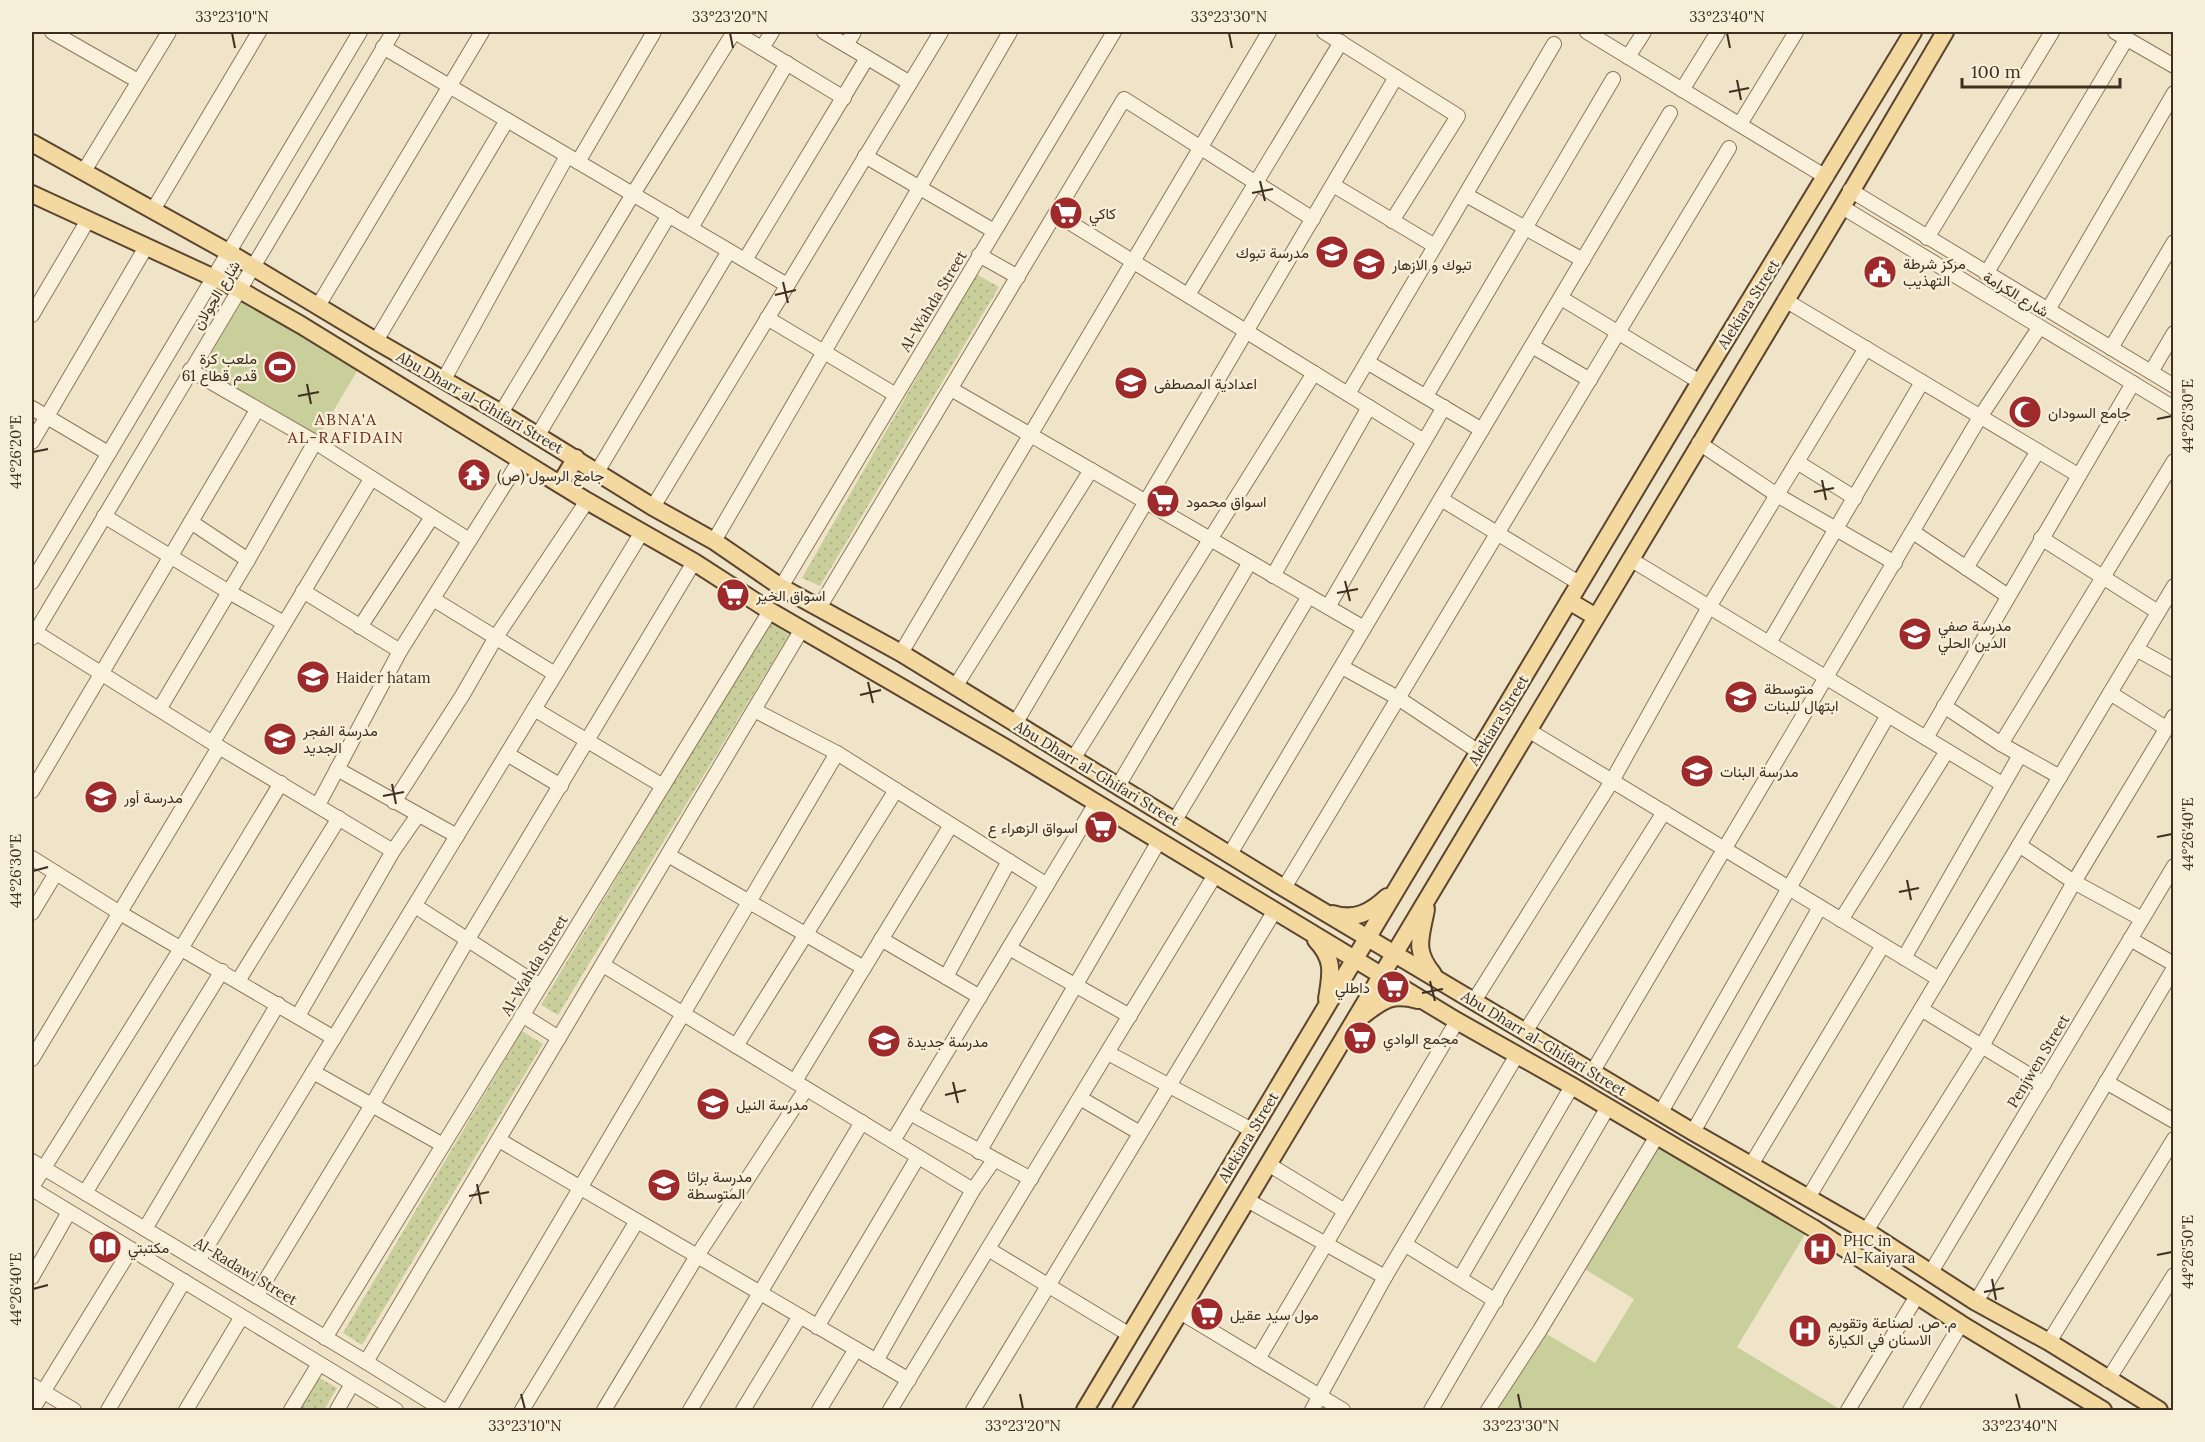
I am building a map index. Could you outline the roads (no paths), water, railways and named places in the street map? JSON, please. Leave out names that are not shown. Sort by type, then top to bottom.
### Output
[{"type":"main road","name":"Alekiara Street","points":[[1085,1410],[1579,583],[1913,32]]},
{"type":"main road","name":"Alekiara Street","points":[[1121,1410],[1945,32]]},
{"type":"main road","name":"Abu Dharr al-Ghifari Street","points":[[32,143],[228,252],[538,435],[653,507],[714,541],[781,586],[901,653],[1367,938],[1697,1135],[1866,1231],[1976,1302],[2049,1342],[2158,1410]]},
{"type":"main road","name":"Abu Dharr al-Ghifari Street","points":[[32,194],[238,289],[363,361],[520,460],[694,562],[770,611],[1133,825],[1457,1021],[1813,1228],[1961,1324],[2103,1410]]},
{"type":"main road","points":[[560,484],[576,458]]},
{"type":"main road","points":[[1569,600],[1596,617]]},
{"type":"main road","points":[[1133,825],[1147,803]]},
{"type":"main road","points":[[1323,911],[1344,918],[1356,916],[1380,904],[1397,888]]},
{"type":"main road","points":[[1428,898],[1420,951],[1423,962],[1438,979]]},
{"type":"main road","points":[[1307,931],[1324,948],[1330,960],[1326,1007]]},
{"type":"main road","points":[[1353,1023],[1387,998],[1397,996],[1428,1003]]},
{"type":"main road","points":[[1692,1156],[1697,1135]]},
{"type":"street","points":[[52,32],[138,81]]},
{"type":"street","points":[[84,171],[169,32]]},
{"type":"street","points":[[153,210],[259,32]]},
{"type":"street","name":"شارع الجولان","points":[[32,582],[360,32]]},
{"type":"street","name":"شارع الجولان","points":[[33,635],[393,32]]},
{"type":"street","points":[[318,306],[482,32]]},
{"type":"street","points":[[443,381],[573,159],[654,32]]},
{"type":"street","points":[[501,413],[633,194],[735,32],[844,98]]},
{"type":"street","points":[[762,48],[772,32]]},
{"type":"street","points":[[824,32],[910,83]]},
{"type":"street","points":[[846,45],[854,32]]},
{"type":"street","points":[[653,507],[941,32]]},
{"type":"street","points":[[714,541],[1010,32]]},
{"type":"street","name":"Al-Wahda Street","points":[[781,586],[1114,32]]},
{"type":"street","points":[[901,653],[1269,32]]},
{"type":"street","points":[[1324,32],[1458,116],[1392,221]]},
{"type":"street","points":[[1587,32],[1826,177]]},
{"type":"street","points":[[1628,57],[1644,32]]},
{"type":"street","points":[[1682,90],[1718,32]]},
{"type":"street","points":[[1740,124],[1796,32]]},
{"type":"street","points":[[1927,238],[2052,32]]},
{"type":"street","points":[[1986,274],[2121,35],[2174,66]]},
{"type":"street","points":[[1188,295],[1341,42]]},
{"type":"street","points":[[1348,394],[1554,44]]},
{"type":"street","points":[[383,47],[787,285]]},
{"type":"street","points":[[745,260],[867,58]]},
{"type":"street","points":[[691,228],[787,63]]},
{"type":"street","points":[[1015,724],[1396,77]]},
{"type":"street","points":[[1426,396],[1613,80]]},
{"type":"street","points":[[2048,310],[2174,93]]},
{"type":"street","points":[[819,608],[1125,99],[1313,219]]},
{"type":"street","points":[[1230,855],[1670,113]]},
{"type":"street","points":[[376,341],[507,120]]},
{"type":"street","points":[[1284,888],[1729,148]]},
{"type":"street","points":[[865,156],[994,231]]},
{"type":"street","points":[[1333,185],[1435,246]]},
{"type":"street","name":"شارع الكرامة","points":[[1850,190],[2174,386]]},
{"type":"street","points":[[1466,195],[1583,260]]},
{"type":"street","name":"شارع الكرامة","points":[[1842,207],[2174,408]]},
{"type":"street","points":[[1056,214],[1424,441]]},
{"type":"street","points":[[538,435],[669,215]]},
{"type":"street","points":[[32,315],[88,220]]},
{"type":"street","points":[[2111,348],[2174,242]]},
{"type":"street","points":[[32,442],[146,247]]},
{"type":"street","points":[[597,472],[729,251]]},
{"type":"street","points":[[980,255],[1018,277]]},
{"type":"street","points":[[1561,298],[1700,382]]},
{"type":"street","points":[[1785,300],[2078,475]]},
{"type":"street","points":[[767,318],[896,395]]},
{"type":"street","points":[[1593,1071],[1980,417],[2039,328]]},
{"type":"street","points":[[2151,372],[2174,333]]},
{"type":"street","points":[[1532,346],[1590,380]]},
{"type":"street","points":[[1474,1001],[1612,781],[1709,607],[1866,348]]},
{"type":"street","points":[[2118,375],[2127,358]]},
{"type":"street","points":[[1367,362],[1482,430]]},
{"type":"street","points":[[190,370],[315,442],[469,540]]},
{"type":"street","points":[[1073,759],[1314,373]]},
{"type":"street","points":[[1769,643],[1922,382]]},
{"type":"street","points":[[1926,738],[2133,383]]},
{"type":"street","points":[[951,389],[1364,628]]},
{"type":"street","points":[[1273,576],[1369,407]]},
{"type":"street","points":[[1328,608],[1444,407]]},
{"type":"street","points":[[32,408],[108,453]]},
{"type":"street","points":[[32,791],[257,410]]},
{"type":"street","points":[[160,708],[315,442]]},
{"type":"street","points":[[1699,443],[1777,495],[1895,563]]},
{"type":"street","points":[[1966,568],[2038,451]]},
{"type":"street","points":[[318,805],[400,651],[520,460]]},
{"type":"street","points":[[2001,744],[2174,461]]},
{"type":"street","points":[[1797,462],[1855,498]]},
{"type":"street","points":[[955,687],[1091,470]]},
{"type":"street","points":[[32,1059],[120,913],[284,623],[371,479]]},
{"type":"street","points":[[1441,499],[1579,583]]},
{"type":"street","points":[[394,802],[496,638],[587,501]]},
{"type":"street","points":[[104,516],[284,623]]},
{"type":"street","points":[[360,627],[432,517]]},
{"type":"street","points":[[191,522],[248,560]]},
{"type":"street","points":[[198,1261],[642,532]]},
{"type":"street","points":[[1913,532],[2008,596]]},
{"type":"street","points":[[2041,538],[2158,612]]},
{"type":"street","points":[[1630,559],[2002,784]]},
{"type":"street","points":[[256,1296],[694,562]]},
{"type":"street","points":[[1118,786],[1250,562]]},
{"type":"street","points":[[1808,1198],[2174,586]]},
{"type":"street","points":[[303,591],[400,651]]},
{"type":"street","points":[[1174,819],[1309,596]]},
{"type":"street","points":[[433,599],[555,674]]},
{"type":"street","name":"Al-Wahda Street","points":[[325,1338],[770,611]]},
{"type":"street","points":[[366,1362],[802,629]]},
{"type":"street","points":[[33,635],[102,673],[216,745],[393,851]]},
{"type":"street","points":[[2136,649],[2174,670]]},
{"type":"street","points":[[1342,667],[1398,698],[1479,752]]},
{"type":"street","points":[[1866,1231],[1982,1046],[2074,882],[2170,722],[2110,693]]},
{"type":"street","points":[[1944,706],[2001,744],[2060,777]]},
{"type":"street","points":[[534,709],[663,786]]},
{"type":"street","points":[[754,710],[837,753],[1047,885]]},
{"type":"street","points":[[1661,1112],[1888,715]]},
{"type":"street","points":[[1528,730],[1939,979]]},
{"type":"street","points":[[1841,920],[1947,751]]},
{"type":"street","points":[[449,1410],[837,753]]},
{"type":"street","points":[[507,754],[561,786]]},
{"type":"street","points":[[1904,958],[2020,755]]},
{"type":"street","points":[[338,769],[457,836]]},
{"type":"street","points":[[281,783],[182,948],[32,1188],[241,1318],[396,1410]]},
{"type":"street","points":[[736,1046],[896,790]]},
{"type":"street","points":[[893,1142],[1096,803]]},
{"type":"street","points":[[1525,1032],[1664,812]]},
{"type":"street","points":[[298,1016],[393,851],[418,816]]},
{"type":"street","points":[[238,981],[339,818]]},
{"type":"street","points":[[604,1410],[800,1085],[864,968],[951,825]]},
{"type":"street","points":[[979,1152],[1159,841]]},
{"type":"street","points":[[2019,845],[2074,882],[2142,919]]},
{"type":"street","points":[[668,855],[864,968]]},
{"type":"street","points":[[32,858],[120,913],[334,1038]]},
{"type":"street","points":[[946,977],[1009,861]]},
{"type":"street","name":"Penjwen Street","points":[[1931,1272],[2174,866]]},
{"type":"street","points":[[32,914],[56,873]]},
{"type":"street","points":[[890,1410],[1215,875]]},
{"type":"street","points":[[415,906],[540,986]]},
{"type":"street","points":[[1697,1135],[1820,907]]},
{"type":"street","points":[[973,1410],[1274,912]]},
{"type":"street","points":[[881,939],[980,997]]},
{"type":"street","points":[[1976,1302],[2174,966],[2130,939]]},
{"type":"street","points":[[1751,1165],[1883,945]]},
{"type":"street","points":[[1009,948],[1130,1016]]},
{"type":"street","points":[[603,965],[973,1190]]},
{"type":"street","points":[[86,1193],[222,971]]},
{"type":"street","points":[[145,1229],[278,1004]]},
{"type":"street","points":[[1921,1009],[2044,1084]]},
{"type":"street","points":[[522,1015],[559,1038]]},
{"type":"street","points":[[1258,1359],[1457,1021]]},
{"type":"street","points":[[1108,1053],[1252,1130]]},
{"type":"street","points":[[1312,1410],[1385,1277],[1517,1055]]},
{"type":"street","points":[[313,1072],[443,1145]]},
{"type":"street","points":[[2106,1082],[2174,1121]]},
{"type":"street","points":[[1460,1278],[1572,1086]]},
{"type":"street","points":[[1080,1098],[1140,1133]]},
{"type":"street","points":[[1431,1410],[1608,1107]]},
{"type":"street","points":[[910,1113],[1031,1179]]},
{"type":"street","points":[[690,1410],[862,1122]]},
{"type":"street","points":[[1488,1410],[1540,1330],[1657,1136]]},
{"type":"street","points":[[2049,1342],[2174,1139]]},
{"type":"street","points":[[499,1140],[909,1380]]},
{"type":"street","points":[[817,1326],[918,1156]]},
{"type":"street","points":[[876,1361],[973,1190],[994,1160]]},
{"type":"street","name":"Al-Radawi Street","points":[[32,1161],[443,1410]]},
{"type":"street","points":[[1268,1164],[1345,1211]]},
{"type":"street","points":[[1247,1200],[1385,1277]]},
{"type":"street","points":[[32,1277],[69,1212]]},
{"type":"street","points":[[522,1410],[637,1221]]},
{"type":"street","points":[[1406,1245],[1496,1301]]},
{"type":"street","points":[[32,1410],[37,1389],[131,1249]]},
{"type":"street","points":[[988,1249],[1130,1335]]},
{"type":"street","points":[[2108,1380],[2174,1275]]},
{"type":"street","points":[[108,1410],[184,1281]]},
{"type":"street","points":[[1848,1410],[1917,1296]]},
{"type":"street","points":[[1180,1312],[1343,1410]]},
{"type":"street","points":[[743,1410],[800,1316]]},
{"type":"street","points":[[186,1410],[241,1318]]},
{"type":"street","points":[[1913,1409],[1961,1324]]},
{"type":"street","points":[[819,1410],[856,1349]]},
{"type":"street","points":[[291,1410],[319,1364]]},
{"type":"street","points":[[337,1410],[352,1384]]},
{"type":"street","points":[[37,1389],[75,1410]]},
{"type":"place","name":"كاكي","points":[[1066,213]]},
{"type":"place","name":"مدرسة تبوك","points":[[1332,252]]},
{"type":"place","name":"تبوك و الازهار","points":[[1369,264]]},
{"type":"place","name":"مركز شرطة التهذيب","points":[[1880,272]]},
{"type":"place","name":"ملعب كرة قدم قطاع 61","points":[[280,367]]},
{"type":"place","name":"اعدادية المصطفى","points":[[1131,383]]},
{"type":"place","name":"جامع السودان","points":[[2025,412]]},
{"type":"place","name":"جامع الرسول (ص)","points":[[474,475]]},
{"type":"place","name":"اسواق محمود","points":[[1163,501]]},
{"type":"place","name":"اسواق الخير","points":[[733,595]]},
{"type":"place","name":"مدرسة صفي الدين الحلي","points":[[1915,634]]},
{"type":"place","name":"Haider hatam","points":[[313,677]]},
{"type":"place","name":"متوسطة ابتهال للبنات","points":[[1741,697]]},
{"type":"place","name":"مدرسة الفجر الجديد","points":[[280,739]]},
{"type":"place","name":"مدرسة البنات","points":[[1697,771]]},
{"type":"place","name":"مدرسة أور","points":[[101,797]]},
{"type":"place","name":"اسواق الزهراء ع","points":[[1101,827]]},
{"type":"place","name":"داطلي","points":[[1393,987]]},
{"type":"place","name":"مجمع الوادي","points":[[1360,1038]]},
{"type":"place","name":"مدرسة جديدة","points":[[884,1041]]},
{"type":"place","name":"مدرسة النيل","points":[[713,1104]]},
{"type":"place","name":"مدرسة براثا المتوسطة","points":[[664,1185]]},
{"type":"place","name":"مكتبتي","points":[[105,1247]]},
{"type":"place","name":"PHC in Al-Kaiyara","points":[[1820,1249]]},
{"type":"place","name":"مول سيد عقيل","points":[[1207,1314]]},
{"type":"place","name":"م. ص. لصناعة وتقويم الاسنان في الكيارة","points":[[1805,1331]]},
{"type":"district","name":"ABNA'A AL-RAFIDAIN","points":[[346,428]]}]
